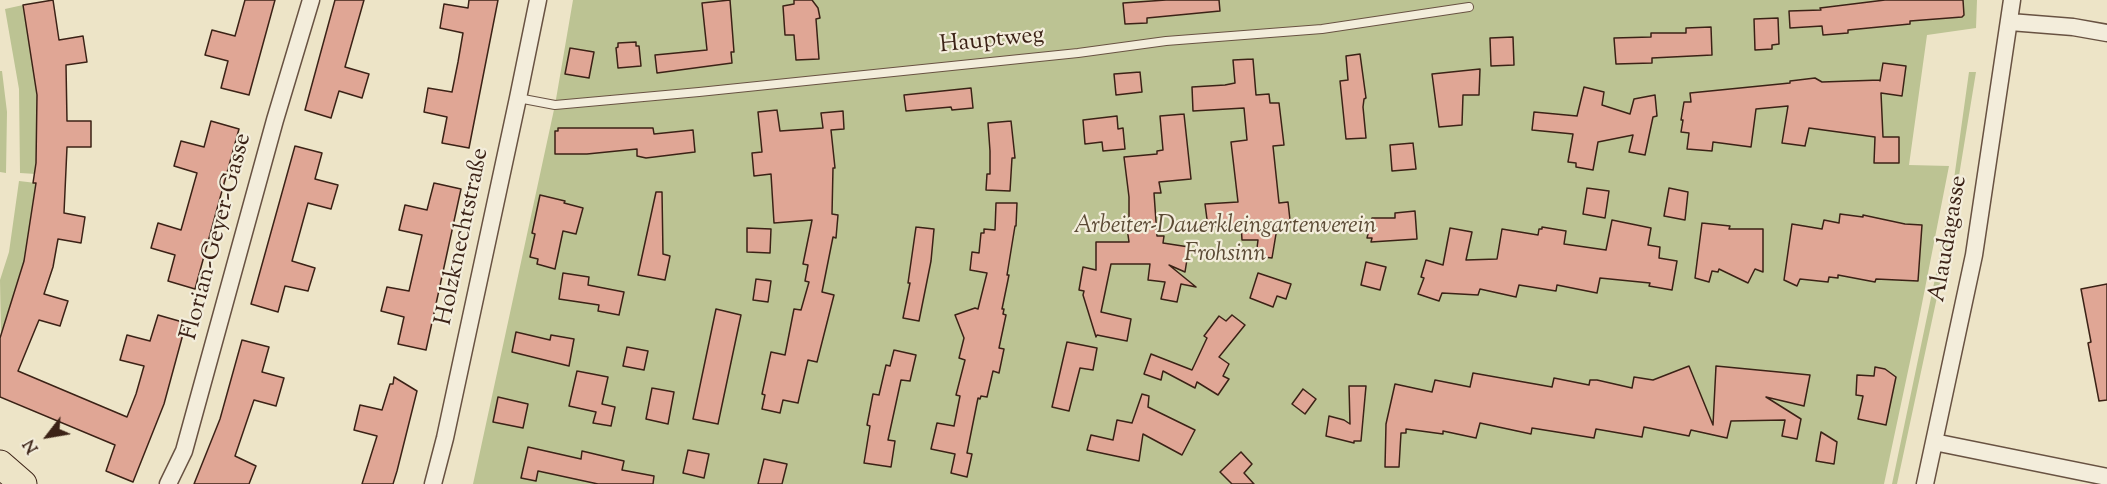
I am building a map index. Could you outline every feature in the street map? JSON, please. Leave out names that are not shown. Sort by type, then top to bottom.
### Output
[{"type":"main road","points":[[0,464],[23,484]]},
{"type":"street","name":"Florian-Geyer-Gasse","points":[[168,484],[184,451],[275,120],[311,0]]},
{"type":"street","name":"Holzknechtstraße","points":[[433,484],[445,438],[538,0]]},
{"type":"street","name":"Alaudagasse","points":[[1925,484],[1974,255],[2012,0]]},
{"type":"street","points":[[2010,22],[2073,27],[2107,33]]},
{"type":"street","points":[[1934,442],[2107,477]]},
{"type":"lane","name":"Hauptweg","points":[[518,98],[555,105],[699,92],[1078,53],[1166,41],[1322,28],[1469,7]]},
{"type":"green space","name":"Arbeiter-Dauerkleingartenverein Frohsinn","points":[[573,0],[1977,0],[1976,28],[1927,35],[1909,165],[1949,166],[1884,484],[473,484],[555,105]]},
{"type":"green space","points":[[23,5],[37,95],[36,174],[20,173],[19,89],[5,9]]},
{"type":"green space","points":[[0,71],[2,71],[7,112],[6,173],[0,172]]},
{"type":"green space","points":[[1969,72],[1976,72],[1946,255],[1897,484],[1892,484],[1954,179]]},
{"type":"green space","points":[[19,181],[36,183],[24,261],[1,335],[0,280],[9,252]]},
{"type":"building","points":[[53,0],[59,40],[83,36],[87,62],[66,65],[67,121],[91,121],[91,147],[67,147],[64,213],[85,217],[81,243],[58,239],[53,267],[44,294],[68,301],[60,326],[39,320],[18,371],[127,417],[144,366],[120,360],[127,335],[150,341],[158,315],[186,323],[164,404],[133,482],[106,471],[115,445],[0,397],[0,338],[24,261],[36,183],[33,183],[36,163],[37,95],[23,5]]},
{"type":"building","points":[[245,0],[275,0],[249,95],[221,88],[228,61],[205,55],[212,30],[235,36]]},
{"type":"building","points":[[335,0],[364,0],[345,67],[369,74],[362,98],[339,91],[331,118],[305,110]]},
{"type":"building","points":[[469,0],[498,0],[469,148],[442,143],[447,117],[424,112],[428,88],[452,92],[458,62],[463,33],[440,28],[444,4],[468,8]]},
{"type":"building","points":[[730,0],[734,52],[731,52],[732,63],[657,73],[655,55],[707,50],[702,3]]},
{"type":"building","points":[[794,0],[812,0],[818,8],[820,18],[816,19],[819,59],[796,60],[794,35],[785,35],[783,6],[794,4]]},
{"type":"building","points":[[1219,0],[1220,11],[1147,18],[1147,23],[1125,24],[1123,3]]},
{"type":"building","points":[[1885,0],[1963,0],[1964,15],[1823,35],[1822,26],[1790,28],[1789,11],[1821,10],[1820,8]]},
{"type":"building","points":[[1778,18],[1779,44],[1772,45],[1772,49],[1755,50],[1754,19]]},
{"type":"building","points":[[1711,27],[1712,55],[1652,58],[1652,63],[1616,64],[1614,38],[1651,37],[1651,33],[1686,33],[1686,28]]},
{"type":"building","points":[[1513,37],[1514,65],[1491,66],[1490,38]]},
{"type":"building","points":[[636,42],[636,46],[639,46],[641,66],[618,68],[616,48],[618,43]]},
{"type":"building","points":[[570,48],[594,52],[589,78],[565,74]]},
{"type":"building","points":[[1360,54],[1366,98],[1363,107],[1366,138],[1346,139],[1340,81],[1348,80],[1346,56]]},
{"type":"building","points":[[1253,59],[1256,95],[1269,94],[1270,103],[1279,103],[1284,145],[1273,146],[1279,203],[1288,202],[1290,220],[1278,222],[1272,258],[1256,256],[1258,240],[1242,240],[1241,224],[1208,227],[1205,204],[1238,202],[1231,142],[1247,140],[1244,108],[1193,111],[1192,87],[1235,83],[1233,60]]},
{"type":"building","points":[[1883,63],[1906,66],[1902,96],[1881,93],[1883,137],[1899,137],[1899,163],[1874,163],[1875,137],[1809,128],[1805,146],[1782,143],[1788,106],[1756,109],[1751,147],[1713,142],[1712,151],[1687,149],[1689,133],[1681,132],[1683,120],[1681,120],[1684,102],[1691,102],[1690,93],[1790,83],[1790,81],[1815,78],[1822,82],[1880,81]]},
{"type":"building","points":[[1480,69],[1479,95],[1463,95],[1462,125],[1439,127],[1432,74]]},
{"type":"building","points":[[1140,72],[1142,92],[1116,95],[1114,74]]},
{"type":"building","points":[[1584,87],[1604,92],[1602,105],[1630,114],[1634,99],[1655,95],[1657,116],[1653,117],[1645,155],[1629,152],[1633,135],[1598,142],[1593,170],[1576,167],[1576,163],[1568,162],[1573,134],[1532,130],[1534,112],[1577,116]]},
{"type":"building","points":[[971,88],[973,108],[952,110],[951,107],[906,111],[904,95]]},
{"type":"building","points":[[777,110],[780,131],[823,128],[821,113],[843,111],[844,129],[831,130],[835,168],[833,168],[832,214],[838,215],[836,238],[833,237],[822,292],[834,295],[817,362],[808,360],[798,403],[783,400],[780,413],[762,409],[765,395],[762,394],[771,352],[785,355],[794,309],[801,310],[809,282],[805,281],[808,265],[803,264],[812,220],[774,223],[771,174],[754,176],[752,153],[762,152],[758,112]]},
{"type":"building","points":[[1184,114],[1191,179],[1159,182],[1161,193],[1154,193],[1157,236],[1164,236],[1163,243],[1189,247],[1185,272],[1169,265],[1196,287],[1181,284],[1177,302],[1161,299],[1165,282],[1148,280],[1150,264],[1111,264],[1101,312],[1131,319],[1127,341],[1097,335],[1096,337],[1083,295],[1084,291],[1079,290],[1083,267],[1096,270],[1096,242],[1129,242],[1126,221],[1129,220],[1129,197],[1124,157],[1157,154],[1157,151],[1163,150],[1160,116]]},
{"type":"building","points":[[1117,116],[1118,129],[1123,128],[1125,149],[1103,151],[1102,142],[1085,144],[1083,120]]},
{"type":"building","points":[[211,121],[239,129],[195,289],[168,281],[175,255],[151,248],[158,223],[181,230],[197,173],[174,166],[181,141],[204,147]]},
{"type":"building","points":[[1011,121],[1015,158],[1012,158],[1010,191],[986,190],[987,174],[990,174],[988,123]]},
{"type":"building","points":[[558,128],[653,128],[654,134],[693,130],[695,152],[646,158],[637,156],[637,149],[587,154],[555,154],[555,131],[558,131]]},
{"type":"building","points":[[1413,143],[1416,169],[1392,171],[1390,145]]},
{"type":"building","points":[[295,146],[322,153],[315,179],[338,185],[331,209],[308,203],[292,261],[315,268],[308,291],[285,286],[278,312],[251,304]]},
{"type":"building","points":[[434,183],[461,189],[426,350],[398,344],[404,317],[381,311],[387,287],[409,291],[422,235],[399,230],[405,205],[427,210]]},
{"type":"building","points":[[1587,188],[1609,191],[1605,218],[1583,214]]},
{"type":"building","points":[[1669,188],[1688,192],[1685,220],[1664,216]]},
{"type":"building","points":[[656,192],[662,192],[663,254],[670,256],[665,280],[638,275]]},
{"type":"building","points":[[540,195],[583,208],[576,234],[563,231],[555,269],[537,264],[538,259],[530,257],[535,234],[532,233]]},
{"type":"building","points":[[996,203],[1017,203],[1016,226],[1002,309],[1004,309],[1003,314],[1006,315],[999,348],[1004,349],[999,373],[993,371],[987,397],[978,398],[967,453],[972,454],[967,477],[951,473],[955,454],[931,449],[937,423],[954,426],[960,396],[956,395],[965,360],[959,358],[964,338],[955,315],[978,309],[987,273],[970,270],[972,252],[979,253],[981,233],[984,233],[984,229],[995,230]]},
{"type":"building","points":[[1415,211],[1417,239],[1371,242],[1372,238],[1367,238],[1372,218],[1395,218],[1395,213]]},
{"type":"building","points":[[1840,214],[1863,217],[1863,215],[1905,224],[1922,225],[1918,281],[1876,279],[1875,282],[1838,275],[1838,278],[1829,277],[1828,282],[1800,279],[1797,286],[1784,280],[1792,224],[1822,229],[1824,220],[1839,223]]},
{"type":"building","points":[[1612,220],[1651,228],[1648,245],[1660,247],[1659,258],[1677,261],[1672,290],[1649,286],[1650,283],[1600,278],[1597,293],[1557,285],[1556,291],[1519,285],[1516,297],[1480,289],[1478,295],[1442,293],[1439,301],[1418,294],[1424,278],[1421,277],[1426,260],[1443,265],[1450,228],[1472,232],[1466,260],[1497,259],[1502,229],[1538,235],[1542,227],[1566,231],[1564,244],[1606,250]]},
{"type":"building","points":[[1702,223],[1730,226],[1729,229],[1763,229],[1763,272],[1755,269],[1748,283],[1719,269],[1718,272],[1712,271],[1709,282],[1695,278]]},
{"type":"building","points":[[916,227],[934,229],[931,261],[919,321],[903,318],[910,283],[908,283]]},
{"type":"building","points":[[747,228],[771,229],[770,253],[747,252]]},
{"type":"building","points":[[1366,262],[1386,267],[1380,290],[1361,285]]},
{"type":"building","points":[[563,273],[589,277],[588,285],[624,292],[619,315],[598,311],[599,305],[559,299]]},
{"type":"building","points":[[1258,273],[1291,284],[1286,299],[1277,296],[1273,307],[1250,298]]},
{"type":"building","points":[[756,279],[771,281],[768,302],[753,300]]},
{"type":"building","points":[[2107,284],[2107,400],[2099,401],[2081,289]]},
{"type":"building","points":[[716,309],[741,315],[718,424],[693,419]]},
{"type":"building","points":[[1232,315],[1245,325],[1219,357],[1229,364],[1223,376],[1229,379],[1218,395],[1197,382],[1195,388],[1163,371],[1161,380],[1144,374],[1151,354],[1192,370],[1207,338],[1204,336],[1219,316],[1226,321]]},
{"type":"building","points":[[516,332],[550,340],[551,335],[574,339],[569,366],[512,352]]},
{"type":"building","points":[[242,340],[269,347],[262,372],[284,378],[276,406],[254,400],[235,456],[256,466],[249,484],[194,484],[220,419]]},
{"type":"building","points":[[1067,342],[1097,348],[1093,370],[1080,368],[1069,411],[1052,407]]},
{"type":"building","points":[[627,347],[648,351],[644,370],[623,366]]},
{"type":"building","points":[[894,350],[916,355],[910,381],[901,380],[888,440],[895,441],[891,467],[864,463],[870,426],[867,425],[873,394],[879,395],[886,365],[890,366]]},
{"type":"building","points":[[1689,366],[1713,425],[1716,366],[1810,375],[1804,406],[1766,397],[1801,419],[1797,439],[1782,436],[1785,420],[1731,421],[1727,438],[1691,430],[1689,436],[1644,427],[1642,437],[1596,429],[1594,438],[1532,428],[1531,434],[1480,423],[1476,438],[1443,431],[1443,434],[1406,429],[1406,433],[1401,433],[1399,467],[1385,467],[1386,424],[1395,384],[1432,392],[1435,380],[1470,387],[1473,373],[1552,387],[1554,378],[1589,385],[1590,380],[1597,380],[1632,388],[1634,377],[1653,380]]},
{"type":"building","points":[[1875,367],[1885,369],[1896,377],[1886,425],[1858,419],[1863,396],[1856,395],[1857,375],[1874,376]]},
{"type":"building","points":[[577,371],[608,377],[602,404],[615,407],[611,426],[593,423],[596,412],[569,406]]},
{"type":"building","points":[[394,377],[417,391],[397,471],[393,484],[362,484],[377,436],[354,430],[360,405],[382,410]]},
{"type":"building","points":[[1349,386],[1366,386],[1361,441],[1354,441],[1354,443],[1326,436],[1329,416],[1350,424]]},
{"type":"building","points":[[652,388],[674,392],[668,424],[646,419]]},
{"type":"building","points":[[1303,389],[1316,399],[1305,414],[1292,404]]},
{"type":"building","points":[[1142,394],[1149,396],[1148,407],[1195,430],[1182,455],[1143,434],[1139,461],[1087,450],[1091,435],[1113,440],[1117,420],[1132,423]]},
{"type":"building","points":[[498,397],[528,404],[523,428],[493,422]]},
{"type":"building","points":[[1821,432],[1837,442],[1834,464],[1816,461]]},
{"type":"building","points":[[528,447],[581,459],[582,451],[624,461],[622,470],[654,476],[653,484],[598,484],[538,471],[536,481],[521,478]]},
{"type":"building","points":[[688,450],[709,454],[704,478],[683,473]]},
{"type":"building","points":[[1241,452],[1252,464],[1244,473],[1254,484],[1232,484],[1220,472]]},
{"type":"building","points":[[764,459],[787,464],[782,484],[758,484]]}]
